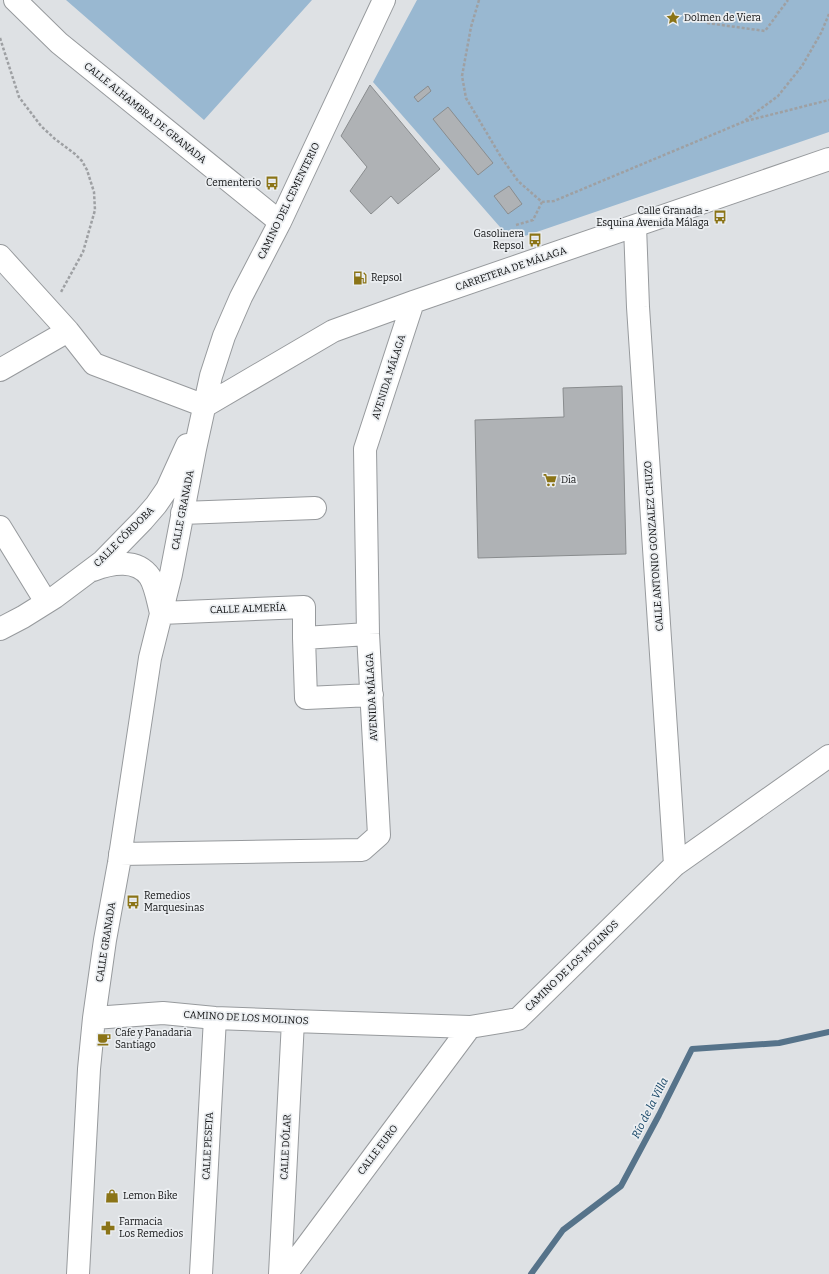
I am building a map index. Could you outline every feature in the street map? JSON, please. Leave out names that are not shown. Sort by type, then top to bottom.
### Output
[{"type":"street","name":"CALLE ALHAMBRA DE GRANADA","points":[[15,0],[58,43],[280,222]]},
{"type":"street","name":"CAMINO DEL CEMENTERIO","points":[[205,406],[211,376],[224,336],[241,297],[280,222],[384,0]]},
{"type":"street","name":"CARRETERA DE MÁLAGA","points":[[205,406],[333,331],[829,159]]},
{"type":"street","name":"CALLE ANTONIO GONZALEZ CHUZO","points":[[635,226],[640,331],[675,865]]},
{"type":"street","points":[[0,256],[68,331],[94,364],[205,406]]},
{"type":"street","name":"AVENIDA MÁLAGA","points":[[120,854],[362,850],[379,835],[368,634],[365,450],[413,302]]},
{"type":"street","points":[[0,370],[68,331]]},
{"type":"street","name":"CALLE GRANADA","points":[[78,1274],[89,1069],[94,1018],[105,940],[120,854],[150,658],[162,613],[205,406]]},
{"type":"street","name":"CALLE CÓRDOBA","points":[[0,629],[56,597],[103,561],[143,520],[167,489],[205,406]]},
{"type":"street","points":[[182,513],[316,508]]},
{"type":"street","points":[[0,527],[46,602]]},
{"type":"street","points":[[88,572],[105,565],[113,564],[122,563],[139,566],[150,578],[162,613]]},
{"type":"street","name":"CALLE ALMERÍA","points":[[162,613],[304,607],[304,638]]},
{"type":"street","points":[[368,634],[304,638],[306,698],[372,695]]},
{"type":"street","name":"CAMINO DE LOS MOLINOS","points":[[94,1018],[163,1013],[215,1018],[470,1027],[518,1019],[675,865],[829,756]]},
{"type":"street","name":"CALLE PESETA","points":[[201,1274],[215,1018]]},
{"type":"street","name":"CALLE DÓLAR","points":[[280,1274],[293,1021]]},
{"type":"street","name":"CALLE EURO","points":[[286,1274],[470,1027]]},
{"type":"path","points":[[480,0],[471,27],[462,76],[466,98],[501,157],[518,181],[542,202],[554,201],[743,122],[829,100]]},
{"type":"path","points":[[707,23],[765,30],[788,0]]},
{"type":"path","points":[[743,122],[778,96],[798,72],[829,14]]},
{"type":"path","points":[[0,38],[19,97],[41,126],[55,139],[72,150],[82,161],[87,170],[94,192],[95,210],[82,252],[65,286],[58,295],[44,306]]},
{"type":"path","points":[[516,225],[533,220],[542,202]]},
{"type":"shaded area","points":[[66,0],[312,0],[204,120]]},
{"type":"shaded area","points":[[417,0],[829,0],[829,132],[522,237],[507,235],[373,82]]},
{"type":"building","points":[[370,85],[440,169],[398,204],[391,196],[371,214],[350,191],[367,167],[341,136]]},
{"type":"building","points":[[428,86],[431,91],[418,102],[414,97]]},
{"type":"building","points":[[448,107],[493,163],[478,175],[433,119]]},
{"type":"building","points":[[509,186],[522,204],[508,214],[494,196]]},
{"type":"building","name":"Dia","points":[[622,386],[626,554],[478,558],[475,420],[564,417],[563,388]]},
{"type":"waterway","name":"Río de la Villa","points":[[531,1274],[563,1230],[621,1186],[692,1049],[779,1043],[829,1032]]},
{"type":"place","name":"Dolmen de Viera","points":[[673,18]]},
{"type":"place","name":"Cementerio","points":[[272,183]]},
{"type":"place","name":"Calle Granada - Esquina Avenida Málaga","points":[[720,217]]},
{"type":"place","name":"Gasolinera Repsol","points":[[535,240]]},
{"type":"place","name":"Repsol","points":[[360,278]]},
{"type":"place","name":"Dia","points":[[550,480]]},
{"type":"place","name":"Remedios Marquesinas","points":[[133,902]]},
{"type":"place","name":"Cafe y Panadaria Santiago","points":[[104,1039]]},
{"type":"place","name":"Lemon Bike","points":[[112,1196]]},
{"type":"place","name":"Farmacia Los Remedios","points":[[108,1228]]}]
